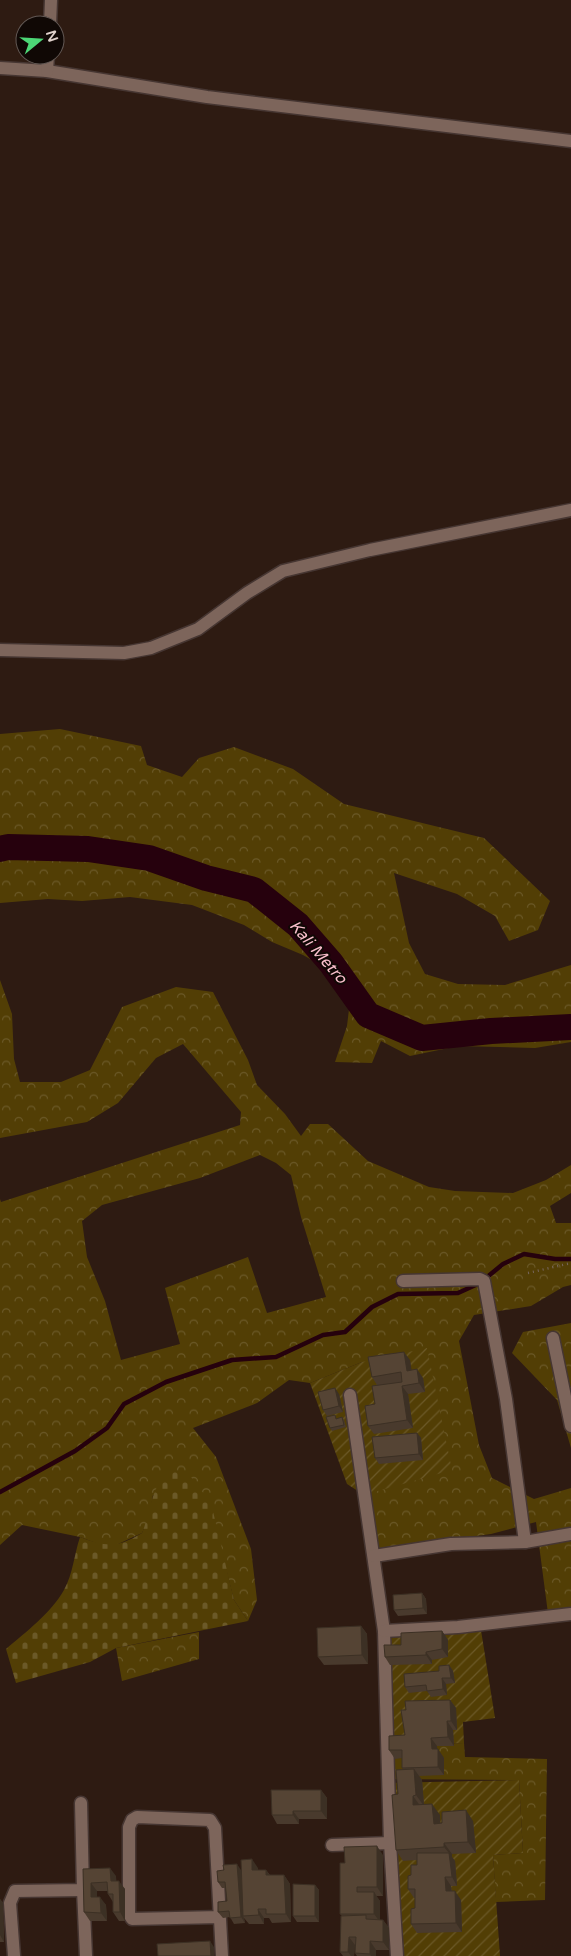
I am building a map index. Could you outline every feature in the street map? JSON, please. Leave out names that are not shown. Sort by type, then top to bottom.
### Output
[{"type":"street","points":[[50,15],[51,0]]},
{"type":"street","points":[[47,65],[47,72]]},
{"type":"street","points":[[0,68],[47,72],[206,96],[571,141]]},
{"type":"street","points":[[0,650],[124,653],[151,648],[198,629],[265,581],[290,569],[370,550],[571,510]]},
{"type":"street","points":[[403,1281],[480,1279],[484,1281],[506,1399],[525,1542]]},
{"type":"street","points":[[553,1338],[571,1426]]},
{"type":"street","points":[[350,1395],[384,1631],[390,1843],[397,1956]]},
{"type":"street","points":[[374,1556],[451,1544],[525,1542],[571,1534]]},
{"type":"street","points":[[384,1631],[458,1627],[571,1614]]},
{"type":"street","points":[[81,1803],[86,1956]]},
{"type":"street","points":[[220,1917],[132,1918],[129,1914],[129,1827],[132,1820],[137,1817],[210,1820],[214,1822],[220,1917],[222,1956]]},
{"type":"street","points":[[332,1845],[390,1843]]},
{"type":"street","points":[[14,1956],[10,1904],[15,1891],[83,1890]]},
{"type":"path","points":[[528,1273],[571,1263]]},
{"type":"green space","points":[[60,729],[141,746],[147,765],[182,777],[199,758],[234,747],[293,769],[344,804],[484,838],[550,901],[538,930],[509,941],[495,916],[457,894],[394,873],[409,943],[425,974],[458,984],[505,985],[571,965],[571,1042],[535,1048],[458,1046],[410,1056],[381,1041],[372,1063],[335,1062],[347,1026],[350,1001],[338,975],[303,955],[272,942],[244,925],[192,905],[130,897],[82,901],[48,899],[0,903],[0,734]]},
{"type":"green space","points":[[0,980],[12,1014],[14,1059],[20,1082],[61,1082],[90,1070],[122,1007],[176,987],[213,992],[248,1060],[257,1085],[285,1114],[301,1136],[310,1124],[328,1124],[368,1161],[429,1187],[455,1191],[513,1193],[546,1180],[571,1165],[571,1193],[550,1206],[556,1223],[571,1223],[571,1285],[563,1287],[531,1306],[474,1315],[459,1341],[479,1445],[492,1478],[534,1499],[571,1488],[571,1618],[549,1621],[536,1522],[491,1534],[368,1551],[362,1362],[310,1383],[289,1380],[257,1403],[193,1428],[216,1457],[251,1549],[257,1600],[248,1621],[234,1600],[219,1541],[153,1495],[149,1517],[142,1533],[116,1545],[104,1546],[80,1537],[22,1525],[0,1545],[0,1199],[1,1202],[240,1125],[241,1112],[183,1044],[156,1058],[118,1103],[87,1122],[0,1138]],"holes":[[[260,1155],[276,1163],[291,1175],[301,1217],[326,1297],[267,1313],[248,1257],[165,1288],[180,1344],[121,1360],[105,1301],[87,1257],[82,1221],[102,1205],[200,1178]]]},
{"type":"green space","points":[[571,1323],[571,1448],[557,1400],[512,1353],[523,1332]]},
{"type":"green space","points":[[427,1348],[452,1470],[364,1495],[347,1484],[310,1383],[362,1362]]},
{"type":"green space","points":[[172,1472],[187,1472],[211,1503],[234,1600],[248,1621],[116,1648],[90,1662],[16,1683],[6,1649],[38,1622],[59,1598],[69,1578],[80,1537],[98,1543],[112,1544],[126,1541],[142,1533],[160,1481]]},
{"type":"green space","points":[[480,1624],[495,1718],[463,1722],[464,1743],[382,1746],[377,1635],[439,1634]]},
{"type":"green space","points":[[199,1632],[199,1659],[122,1681],[116,1648]]},
{"type":"green space","points":[[464,1743],[465,1757],[547,1759],[545,1900],[496,1902],[493,1855],[523,1853],[519,1780],[385,1779],[382,1746]]},
{"type":"green space","points":[[519,1780],[523,1853],[493,1855],[500,1956],[401,1956],[383,1783]]},
{"type":"building","points":[[404,1352],[407,1371],[417,1369],[419,1383],[402,1386],[407,1420],[368,1426],[365,1406],[375,1404],[372,1386],[402,1382],[401,1372],[372,1377],[368,1357]]},
{"type":"building","points":[[335,1388],[339,1406],[323,1410],[318,1392]]},
{"type":"building","points":[[335,1415],[336,1419],[342,1417],[344,1425],[330,1428],[326,1417]]},
{"type":"building","points":[[417,1433],[419,1454],[375,1458],[372,1437]]},
{"type":"building","points":[[422,1593],[423,1608],[394,1610],[393,1595]]},
{"type":"building","points":[[361,1626],[362,1655],[318,1657],[317,1628]]},
{"type":"building","points":[[442,1631],[442,1649],[426,1652],[426,1655],[385,1657],[384,1645],[401,1645],[401,1633]]},
{"type":"building","points":[[449,1665],[451,1678],[442,1678],[443,1689],[427,1691],[426,1685],[405,1687],[404,1674],[439,1671],[439,1666]]},
{"type":"building","points":[[450,1700],[451,1721],[447,1721],[448,1737],[431,1738],[432,1749],[438,1749],[438,1767],[402,1768],[402,1750],[389,1750],[389,1736],[405,1735],[401,1710],[406,1710],[405,1701]]},
{"type":"building","points":[[414,1769],[416,1795],[413,1796],[413,1805],[432,1804],[434,1824],[442,1823],[442,1812],[466,1810],[468,1842],[444,1843],[444,1847],[396,1850],[392,1795],[398,1794],[396,1770]]},
{"type":"building","points":[[271,1790],[321,1790],[321,1811],[293,1811],[293,1815],[272,1815]]},
{"type":"building","points":[[377,1846],[377,1887],[357,1887],[357,1892],[374,1892],[374,1914],[340,1914],[340,1863],[345,1863],[344,1847]]},
{"type":"building","points":[[417,1853],[449,1853],[452,1877],[445,1877],[446,1891],[455,1891],[456,1923],[411,1924],[411,1909],[415,1908],[415,1889],[408,1889],[408,1876],[411,1875],[411,1865],[417,1865]]},
{"type":"building","points":[[252,1859],[252,1870],[266,1870],[266,1875],[284,1875],[286,1914],[266,1914],[266,1909],[258,1909],[259,1915],[243,1916],[241,1860]]},
{"type":"building","points":[[237,1864],[241,1917],[230,1918],[229,1911],[218,1912],[218,1902],[227,1901],[225,1882],[218,1882],[217,1871],[224,1870],[223,1865]]},
{"type":"building","points":[[110,1868],[111,1881],[119,1881],[120,1912],[113,1912],[113,1894],[108,1894],[107,1882],[91,1883],[91,1897],[100,1897],[101,1913],[84,1912],[83,1869]]},
{"type":"building","points":[[293,1884],[315,1885],[315,1916],[293,1916]]},
{"type":"building","points":[[366,1915],[366,1919],[383,1920],[383,1942],[370,1941],[370,1954],[355,1953],[356,1937],[349,1937],[348,1952],[340,1952],[341,1916]]},
{"type":"building","points":[[210,1941],[211,1956],[158,1956],[157,1944]]},
{"type":"waterway","name":"Kali Metro","points":[[0,849],[8,847],[88,849],[149,858],[206,878],[254,890],[298,925],[331,963],[368,1015],[422,1038],[491,1031],[571,1027]]},
{"type":"waterway","points":[[486,1278],[503,1264],[524,1254],[555,1259],[571,1259]]},
{"type":"waterway","points":[[0,1492],[75,1451],[107,1428],[124,1404],[166,1382],[232,1360],[276,1357],[323,1335],[345,1332],[372,1307],[398,1294],[458,1293],[480,1283]]}]
